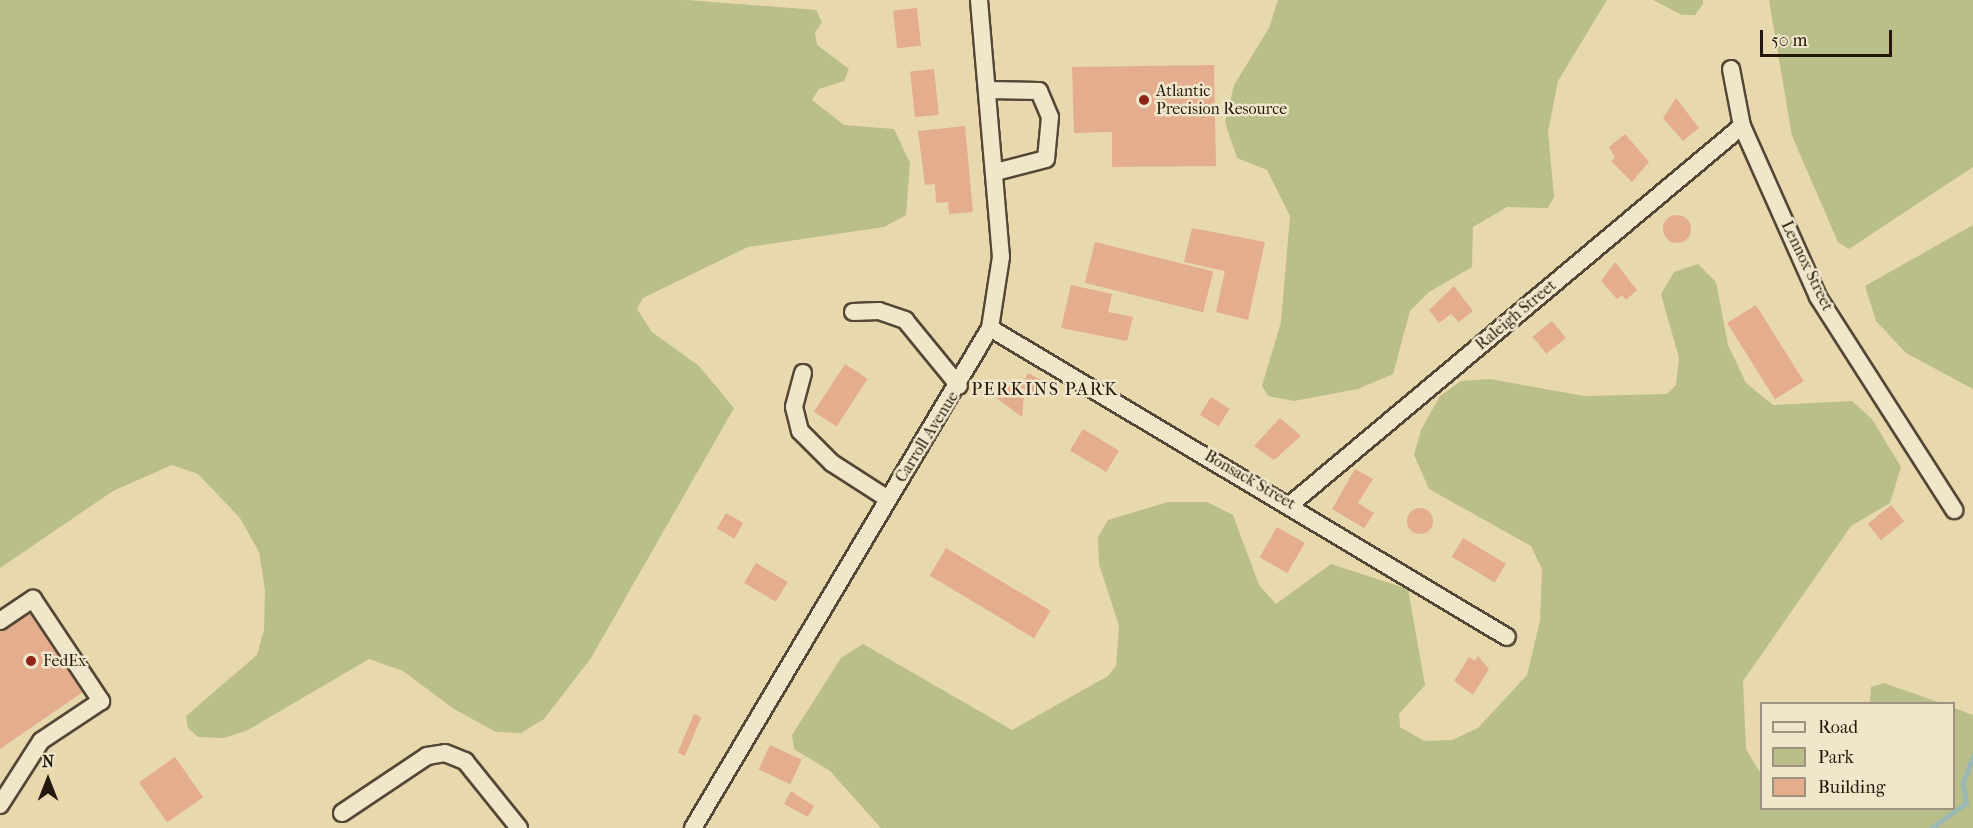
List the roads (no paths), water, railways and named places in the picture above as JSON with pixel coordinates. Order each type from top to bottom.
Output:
[{"type":"street","name":"Carroll Avenue","points":[[693,828],[888,499],[959,386],[990,328],[1001,257],[989,90],[979,0]]},
{"type":"street","name":"Lennox Street","points":[[1731,69],[1742,126],[1818,297],[1954,510]]},
{"type":"street","points":[[989,90],[1039,91],[1050,117],[1046,159],[996,172]]},
{"type":"street","name":"Raleigh Street","points":[[1291,504],[1742,126]]},
{"type":"street","points":[[854,312],[879,311],[905,320],[959,386]]},
{"type":"street","name":"Bonsack Street","points":[[990,328],[1291,504],[1508,637]]},
{"type":"street","points":[[803,373],[794,407],[800,431],[832,463],[888,499]]},
{"type":"street","points":[[0,621],[33,599],[101,701],[41,741],[0,805]]},
{"type":"street","points":[[342,813],[427,756],[445,753],[465,761],[519,828]]},
{"type":"waterway","points":[[1931,828],[1966,803],[1963,783],[1973,756]]},
{"type":"place","name":"Atlantic Precision Resource","points":[[1144,100]]},
{"type":"place","name":"FedEx","points":[[31,661]]},
{"type":"district","name":"PERKINS PARK","points":[[1045,390]]}]
